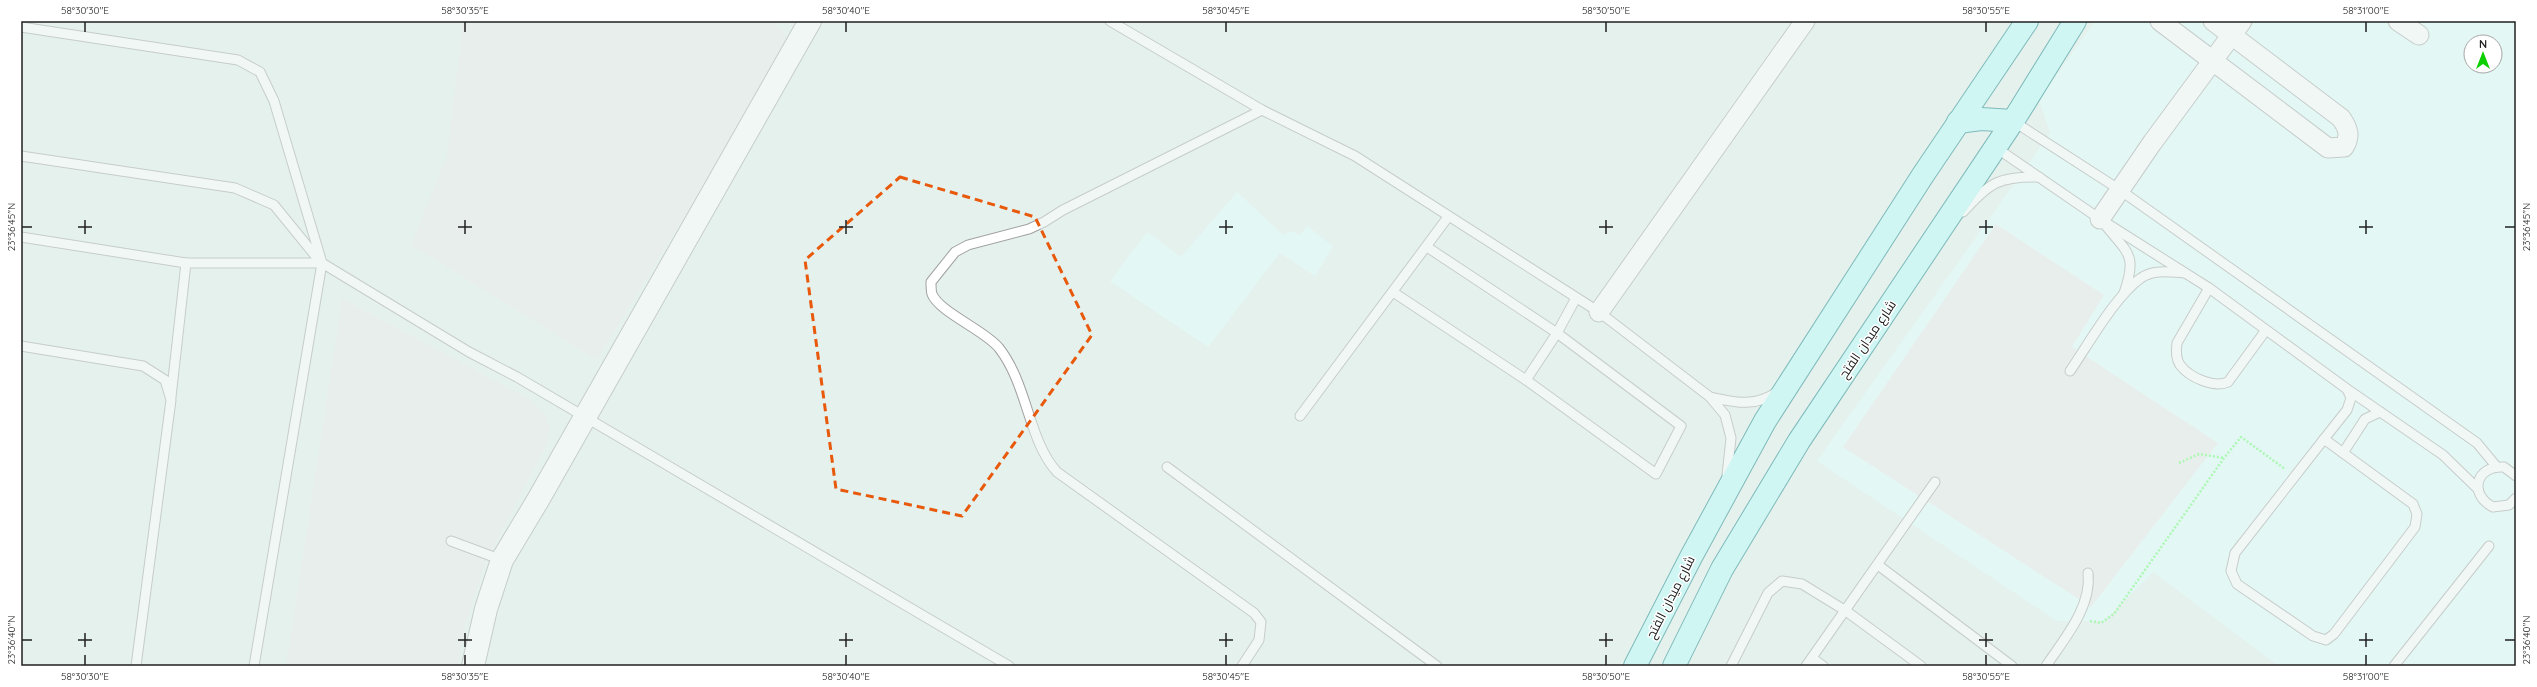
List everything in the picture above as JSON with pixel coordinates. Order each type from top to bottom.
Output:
[{"type":"main road","name":"شارع ميدان الفتح","points":[[1634,666],[1723,497],[1765,421],[1958,122],[1978,95],[2027,21]]},
{"type":"main road","name":"شارع ميدان الفتح","points":[[1674,666],[1722,569],[1795,448],[1994,146],[2013,121],[2075,21]]},
{"type":"main road","points":[[1978,95],[1981,119],[1994,146]]},
{"type":"main road","points":[[1978,95],[2013,121]]},
{"type":"main road","points":[[1958,122],[1981,119],[2013,121]]},
{"type":"main road","points":[[1958,122],[1994,146]]},
{"type":"street","points":[[473,666],[486,609],[502,560],[585,418],[810,21]]},
{"type":"street","points":[[1598,312],[1805,21]]},
{"type":"street","points":[[2160,21],[2328,148],[2344,147],[2348,139],[2348,127],[2341,118],[2237,28],[2213,21]]},
{"type":"street","points":[[2398,21],[2419,35]]},
{"type":"street","points":[[2100,219],[2237,28]]},
{"type":"lane","points":[[1110,21],[1262,110],[1356,156],[1448,217],[1598,312],[1710,397],[1725,415],[1731,438],[1723,497]]},
{"type":"lane","points":[[21,27],[238,60],[260,72],[274,101],[322,263],[254,666]]},
{"type":"lane","points":[[1242,666],[1259,640],[1261,622],[1254,613],[1057,472],[1047,461],[1018,381],[1008,360],[997,346],[942,305],[932,295],[931,282],[955,252],[968,245],[1029,229],[1044,222],[1063,210],[1262,110]]},
{"type":"lane","points":[[2013,121],[2120,190],[2477,443],[2496,466]]},
{"type":"lane","points":[[1994,146],[2100,219],[2209,288],[2347,389],[2443,455],[2478,489],[2483,500],[2493,507],[2509,505],[2516,498]]},
{"type":"lane","points":[[21,156],[235,188],[274,205],[322,263],[1009,666]]},
{"type":"lane","points":[[1929,245],[1981,193],[1996,182],[2014,176],[2039,177]]},
{"type":"lane","points":[[1300,416],[1448,217]]},
{"type":"lane","points":[[2100,219],[2130,254],[2131,273],[2124,294]]},
{"type":"lane","points":[[21,237],[186,263],[322,263]]},
{"type":"lane","points":[[1393,292],[1526,380],[1656,474],[1681,426],[1557,333],[1427,247]]},
{"type":"lane","points":[[136,666],[171,400],[186,263]]},
{"type":"lane","points":[[2070,371],[2124,294],[2141,277],[2162,271],[2187,273]]},
{"type":"lane","points":[[2209,288],[2177,343],[2176,350],[2180,365],[2193,375],[2210,384],[2220,386],[2228,382],[2266,330]]},
{"type":"lane","points":[[1526,380],[1557,333],[1576,298]]},
{"type":"lane","points":[[21,346],[143,366],[164,380],[171,400]]},
{"type":"lane","points":[[1710,397],[1736,403],[1755,404],[1771,396],[1791,381]]},
{"type":"lane","points":[[2324,439],[2412,504],[2417,514],[2415,527],[2334,634],[2326,640],[2313,636],[2237,584],[2230,570],[2235,553],[2295,476],[2324,439],[2347,410],[2351,398],[2347,389]]},
{"type":"lane","points":[[2343,453],[2365,419],[2380,412]]},
{"type":"lane","points":[[2478,489],[2482,474],[2496,466],[2504,467],[2516,476]]},
{"type":"lane","points":[[1167,467],[1437,666]]},
{"type":"lane","points":[[1806,666],[1846,612],[1935,482]]},
{"type":"lane","points":[[451,541],[502,560]]},
{"type":"lane","points":[[2394,666],[2489,546]]},
{"type":"lane","points":[[1878,565],[2012,666]]},
{"type":"lane","points":[[2046,666],[2077,619],[2090,587],[2088,573]]},
{"type":"lane","points":[[1731,666],[1768,593],[1782,581],[1802,584],[1846,612],[1921,666]]},
{"type":"lane","points":[[1812,658],[1823,666]]},
{"type":"path","points":[[2077,619],[2101,623],[2114,614],[2224,458],[2241,437],[2295,476]]},
{"type":"path","points":[[2179,463],[2199,454],[2224,458]]},
{"type":"highlighted area","points":[[900,177],[1035,217],[1092,335],[962,516],[836,489],[805,260]]},
{"type":"shaded area","points":[[463,21],[772,21],[784,31],[787,47],[597,360],[411,245],[447,155]]},
{"type":"shaded area","points":[[2095,21],[2516,21],[2516,666],[2279,666],[2153,572],[2104,621],[2057,621],[1817,461],[2050,133],[2039,100]]},
{"type":"shaded area","points":[[1237,192],[1283,235],[1291,231],[1300,235],[1307,226],[1333,246],[1315,276],[1280,253],[1208,347],[1110,281],[1147,232],[1181,257]]},
{"type":"shaded area","points":[[1996,224],[2104,295],[2072,347],[2218,443],[2091,607],[1843,447]]},
{"type":"shaded area","points":[[342,298],[531,400],[544,413],[550,430],[547,444],[484,566],[465,625],[458,666],[286,666]]}]
